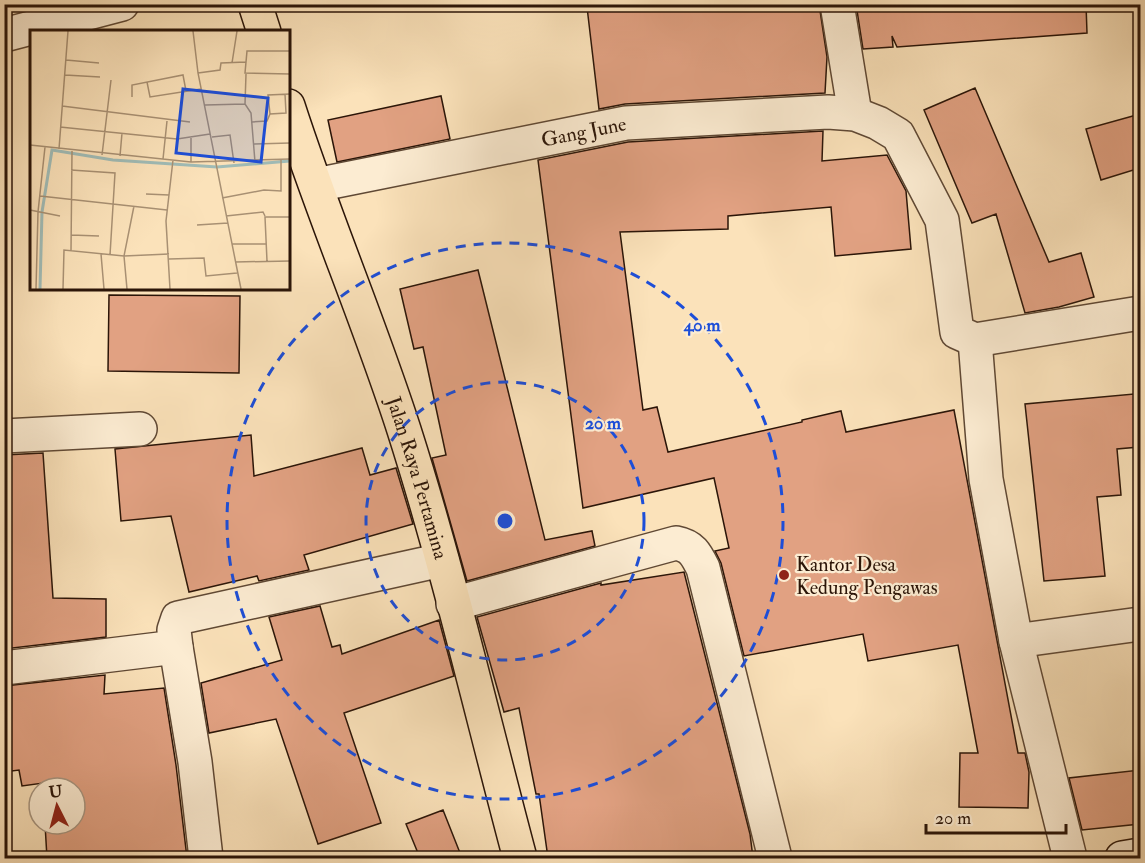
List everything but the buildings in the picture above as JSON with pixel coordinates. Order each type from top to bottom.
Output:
[{"type":"main road","points":[[255,4],[263,30]]},
{"type":"main road","name":"Jalan Raya Pertamina","points":[[290,112],[303,154],[404,429],[442,560],[520,858]]},
{"type":"street","points":[[4,35],[49,13],[122,4]]},
{"type":"street","points":[[837,4],[855,114]]},
{"type":"street","name":"Gang June","points":[[316,185],[626,123],[828,112],[855,114],[878,123],[898,135],[942,220],[957,332],[975,340]]},
{"type":"street","points":[[1070,858],[1016,641],[986,479],[975,340],[1140,313]]},
{"type":"street","points":[[4,436],[140,429]]},
{"type":"street","points":[[453,604],[676,543],[687,545],[695,552],[703,568],[775,858]]},
{"type":"street","points":[[206,858],[195,762],[176,647],[175,622],[182,616],[442,560]]},
{"type":"street","points":[[1016,641],[1140,624]]},
{"type":"street","points":[[4,668],[176,647]]},
{"type":"street","points":[[1122,858],[1140,855]]},
{"type":"place","name":"Kantor Desa Kedung Pengawas","points":[[784,575]]}]
